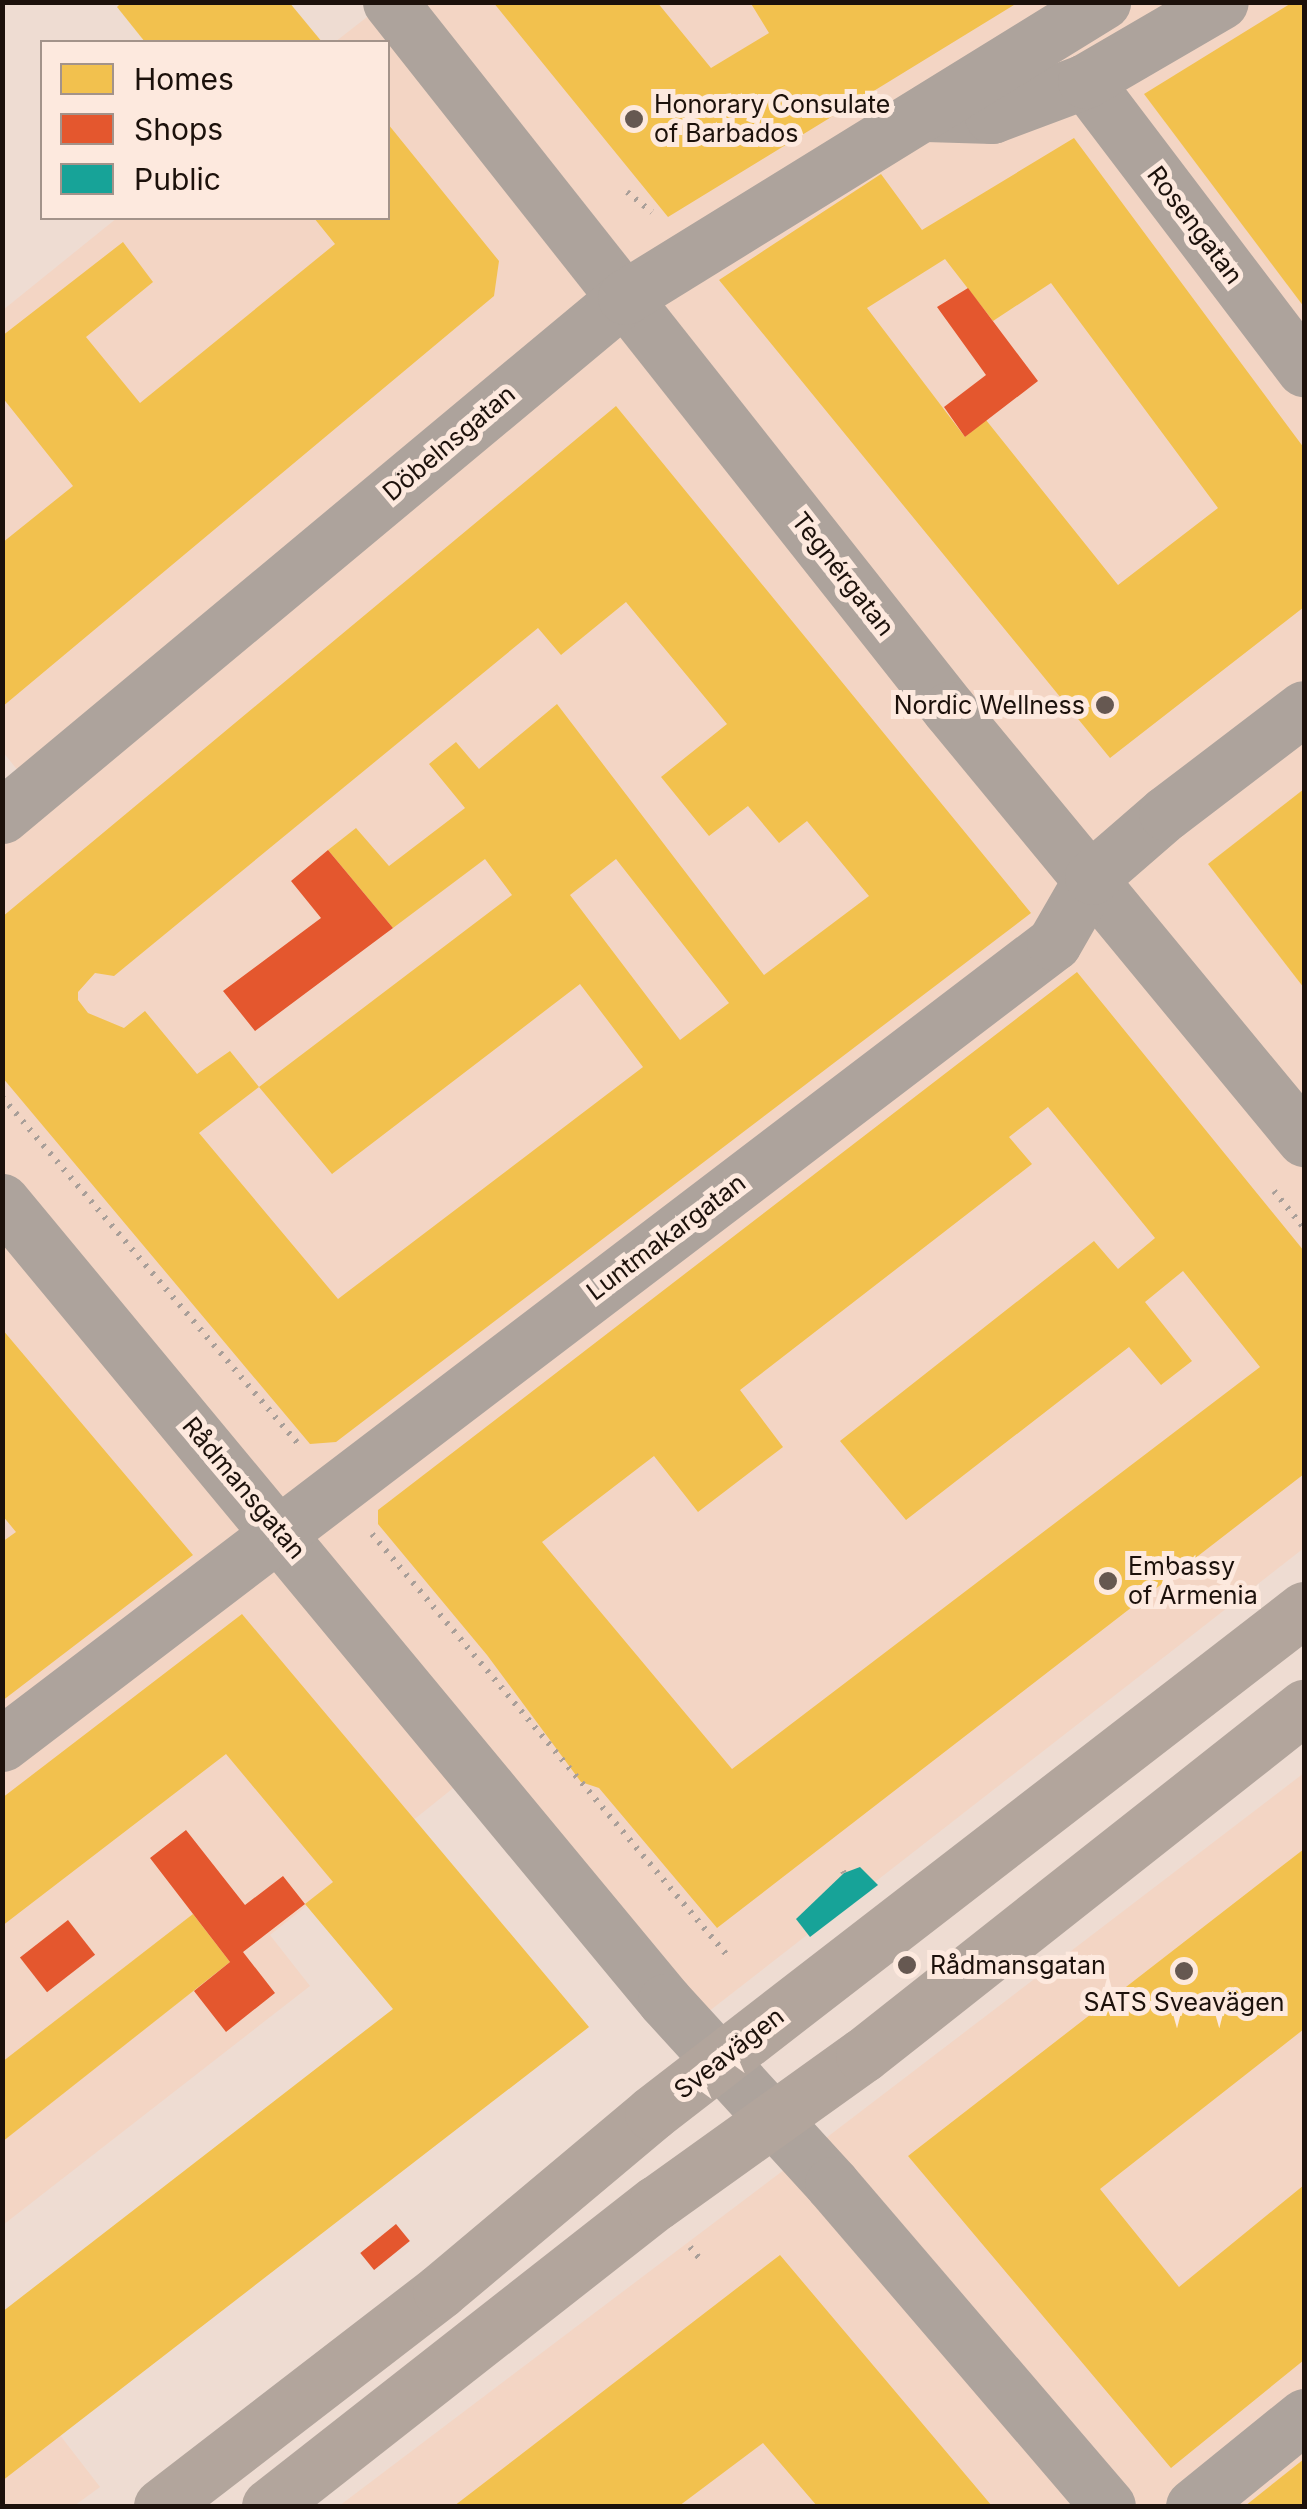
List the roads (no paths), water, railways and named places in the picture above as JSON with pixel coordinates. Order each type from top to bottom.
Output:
[{"type":"main road","name":"Sveavägen","points":[[161,2506],[440,2291],[718,2061],[1304,1608]]},
{"type":"main road","points":[[269,2506],[656,2203],[862,2055],[1304,1707]]},
{"type":"street","name":"Tegnérgatan","points":[[390,2],[948,709],[1092,878],[1304,1139]]},
{"type":"street","name":"Döbelnsgatan","points":[[2,816],[625,297],[1104,2]]},
{"type":"street","points":[[926,114],[992,116],[1085,81],[1222,2]]},
{"type":"street","name":"Rosengatan","points":[[1085,81],[1304,369]]},
{"type":"street","name":"Luntmakargatan","points":[[2,1744],[1054,943],[1092,878],[1166,813],[1304,708]]},
{"type":"street","name":"Rådmansgatan","points":[[2,1201],[718,2061],[774,2118],[1108,2506]]},
{"type":"street","points":[[1193,2506],[1304,2416]]},
{"type":"place","name":"Honorary Consulate of Barbados","points":[[634,119]]},
{"type":"place","name":"Nordic Wellness","points":[[1105,705]]},
{"type":"place","name":"Embassy of Armenia","points":[[1108,1581]]},
{"type":"place","name":"Rådmansgatan","points":[[907,1965]]},
{"type":"place","name":"SATS Sveavägen","points":[[1184,1971]]}]
